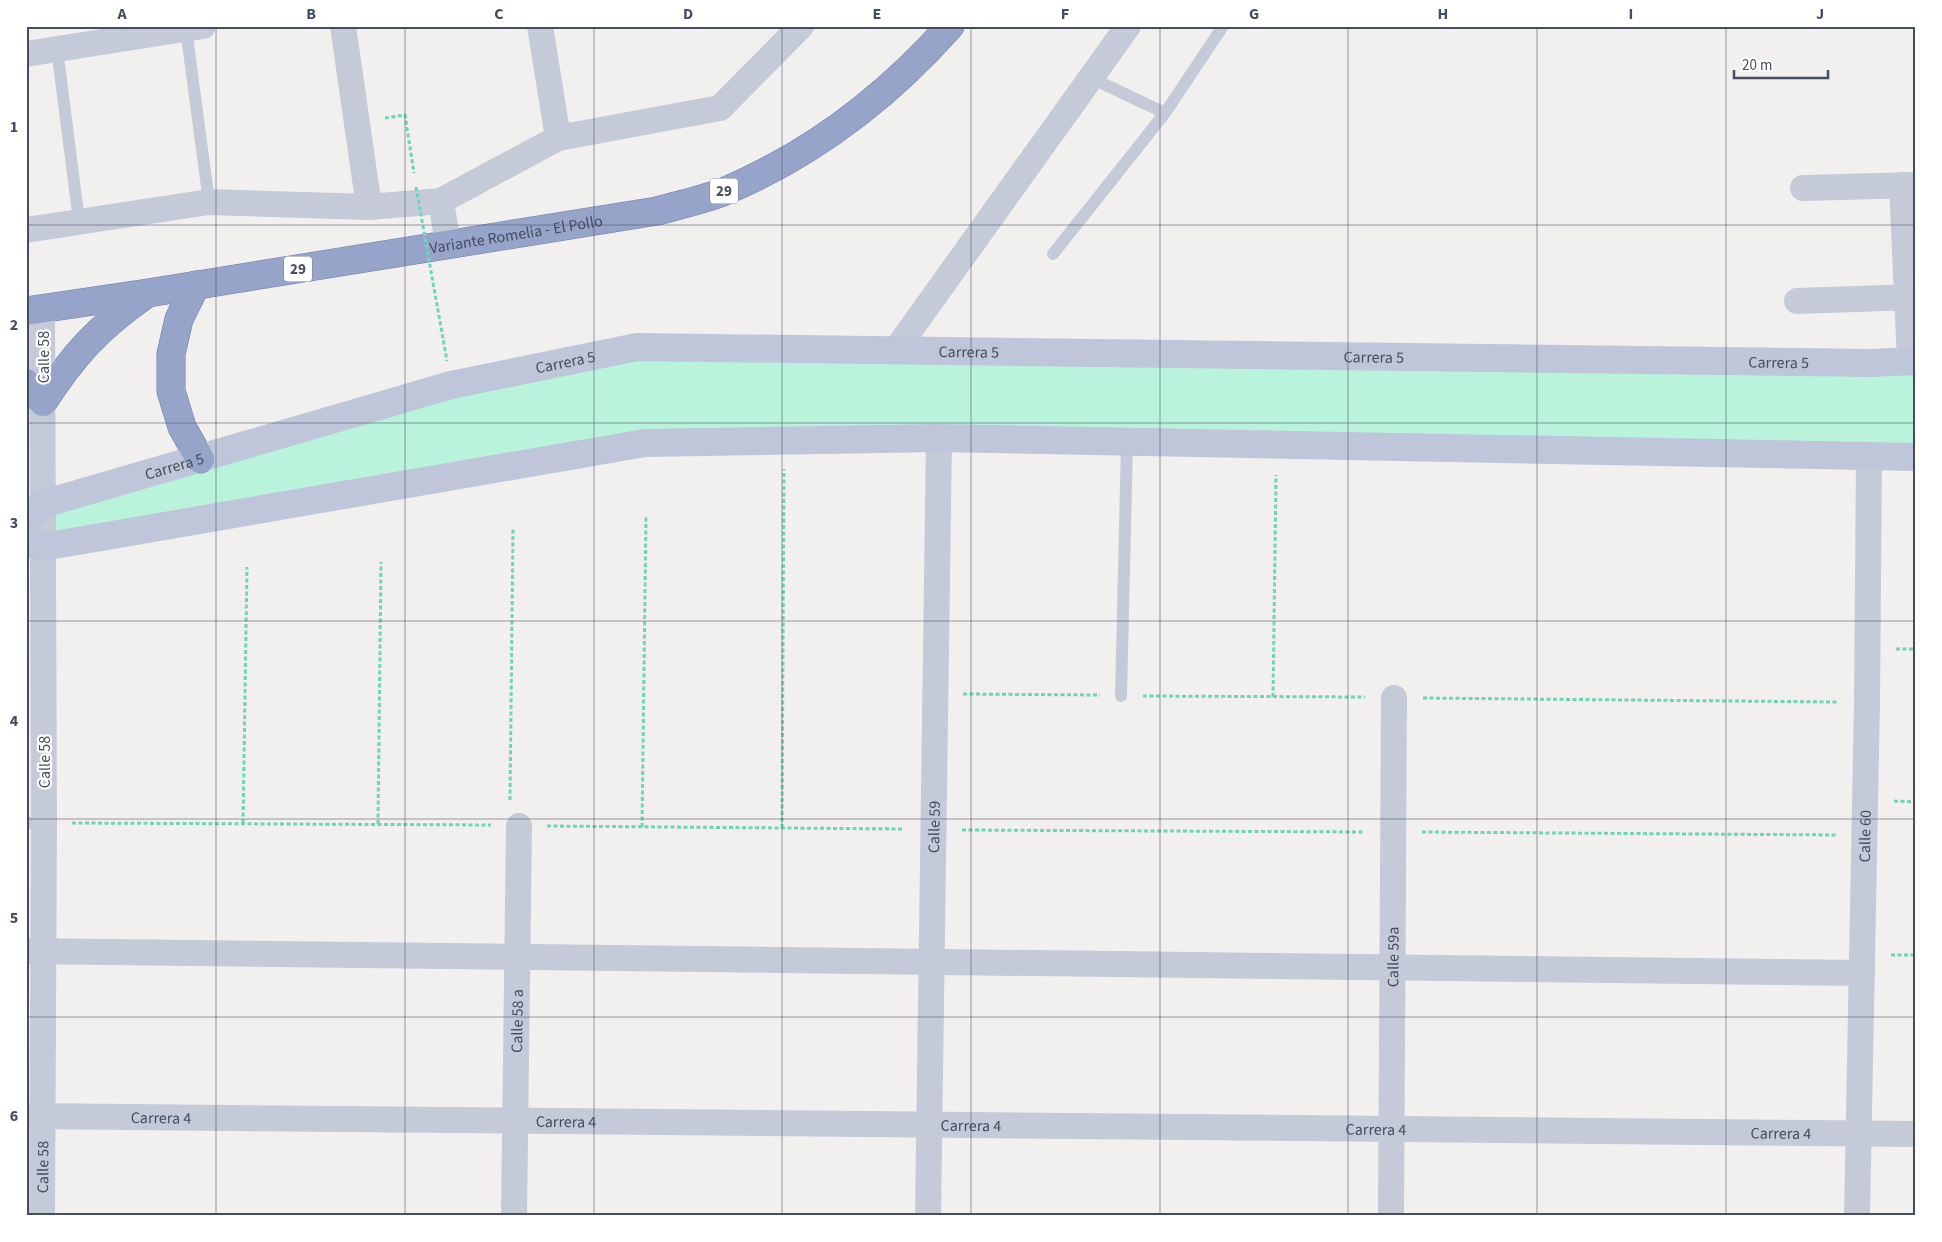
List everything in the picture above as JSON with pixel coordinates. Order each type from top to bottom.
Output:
[{"type":"highway","name":"Variante Romelia - El Pollo","points":[[34,309],[148,293],[657,211],[722,192],[780,164],[829,135],[874,100],[927,52],[950,26]]},
{"type":"highway","points":[[196,285],[179,318],[171,354],[171,392],[182,427],[200,459]]},
{"type":"highway","points":[[35,393],[64,370],[88,341],[116,315],[148,293]]},
{"type":"main road","name":"Carrera 5","points":[[35,512],[200,459],[451,385],[637,347],[1870,363],[1913,361]]},
{"type":"main road","points":[[35,544],[644,443],[938,438],[1916,457]]},
{"type":"street","points":[[343,26],[369,207]]},
{"type":"street","points":[[540,26],[558,138]]},
{"type":"street","points":[[26,230],[209,202],[369,207],[441,201],[558,138],[720,108],[802,26]]},
{"type":"street","points":[[895,351],[1128,26]]},
{"type":"street","points":[[26,54],[194,28]]},
{"type":"street","points":[[1803,188],[1909,185],[1913,361]]},
{"type":"street","points":[[441,201],[448,244]]},
{"type":"street","points":[[1797,302],[1911,297]]},
{"type":"street","name":"Calle 58","points":[[34,309],[34,1116],[42,1216]]},
{"type":"street","name":"Calle 59","points":[[928,1216],[938,438]]},
{"type":"street","name":"Calle 60","points":[[1858,1216],[1869,457]]},
{"type":"street","name":"Calle 59a","points":[[1390,1216],[1394,698]]},
{"type":"street","name":"Calle 58 a","points":[[514,816],[518,957],[514,1216]]},
{"type":"street","points":[[35,951],[1862,973]]},
{"type":"street","name":"Carrera 4","points":[[34,1116],[1916,1134]]},
{"type":"lane","points":[[1053,254],[1165,113],[1223,26]]},
{"type":"lane","points":[[194,28],[209,202]]},
{"type":"lane","points":[[57,49],[79,221]]},
{"type":"lane","points":[[1091,78],[1165,113]]},
{"type":"lane","points":[[1122,696],[1127,442]]},
{"type":"path","points":[[357,121],[405,115],[447,361]]},
{"type":"path","points":[[782,828],[784,440]]},
{"type":"path","points":[[1273,697],[1276,444]]},
{"type":"path","points":[[642,827],[646,516]]},
{"type":"path","points":[[513,528],[514,816]]},
{"type":"path","points":[[378,824],[381,562]]},
{"type":"path","points":[[244,823],[247,567]]},
{"type":"green space","points":[[637,347],[1916,361],[1916,457],[645,443],[43,547],[43,504]]},
{"type":"green space","points":[[26,1116],[42,1117],[42,1216],[26,1216]]}]
